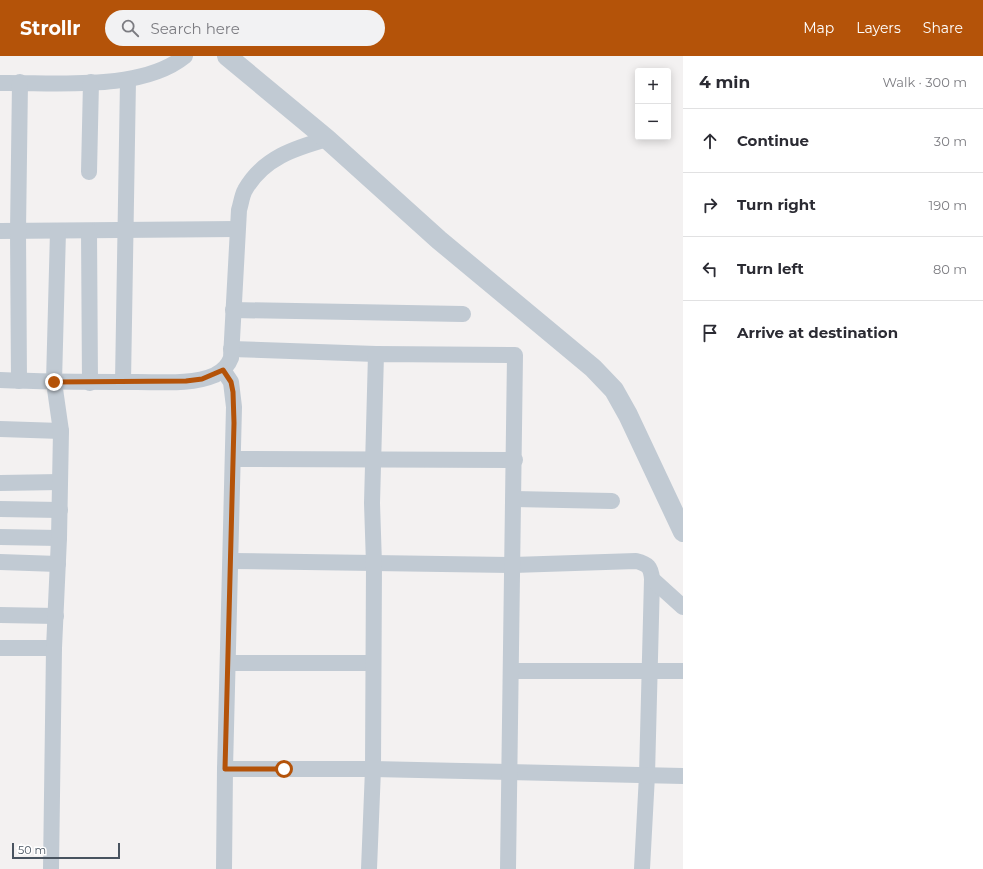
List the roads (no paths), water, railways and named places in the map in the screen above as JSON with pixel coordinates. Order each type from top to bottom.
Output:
[{"type":"street","points":[[0,83],[128,80],[154,74],[174,65],[186,56]]},
{"type":"street","points":[[227,56],[327,139],[439,240],[594,368],[614,390],[628,415],[683,532]]},
{"type":"street","points":[[123,382],[128,80]]},
{"type":"street","points":[[19,381],[18,231],[20,82]]},
{"type":"street","points":[[89,172],[91,82]]},
{"type":"street","points":[[0,380],[90,383],[197,380],[215,375],[223,370],[228,365],[231,349],[237,229],[239,210],[244,190],[266,165],[292,150],[327,139]]},
{"type":"street","points":[[0,231],[237,229]]},
{"type":"street","points":[[51,869],[54,648],[60,538],[61,431],[54,382],[58,231]]},
{"type":"street","points":[[89,231],[90,383]]},
{"type":"street","points":[[233,310],[463,314]]},
{"type":"street","points":[[231,349],[376,354],[515,355],[515,460],[508,869]]},
{"type":"street","points":[[369,869],[373,769],[374,564],[372,459],[376,354]]},
{"type":"street","points":[[223,370],[231,382],[233,392],[233,459],[224,869]]},
{"type":"street","points":[[0,429],[61,431]]},
{"type":"street","points":[[233,459],[515,460]]},
{"type":"street","points":[[0,482],[60,482]]},
{"type":"street","points":[[514,499],[612,501]]},
{"type":"street","points":[[0,509],[60,510]]},
{"type":"street","points":[[0,537],[60,538]]},
{"type":"street","points":[[231,561],[513,565],[636,561],[647,564],[651,569],[652,579],[647,775],[642,869]]},
{"type":"street","points":[[0,562],[58,564]]},
{"type":"street","points":[[652,579],[683,607]]},
{"type":"street","points":[[0,615],[56,616]]},
{"type":"street","points":[[0,648],[54,648]]},
{"type":"street","points":[[228,662],[374,663]]},
{"type":"street","points":[[512,671],[683,671]]},
{"type":"street","points":[[225,769],[373,769],[683,776]]}]
